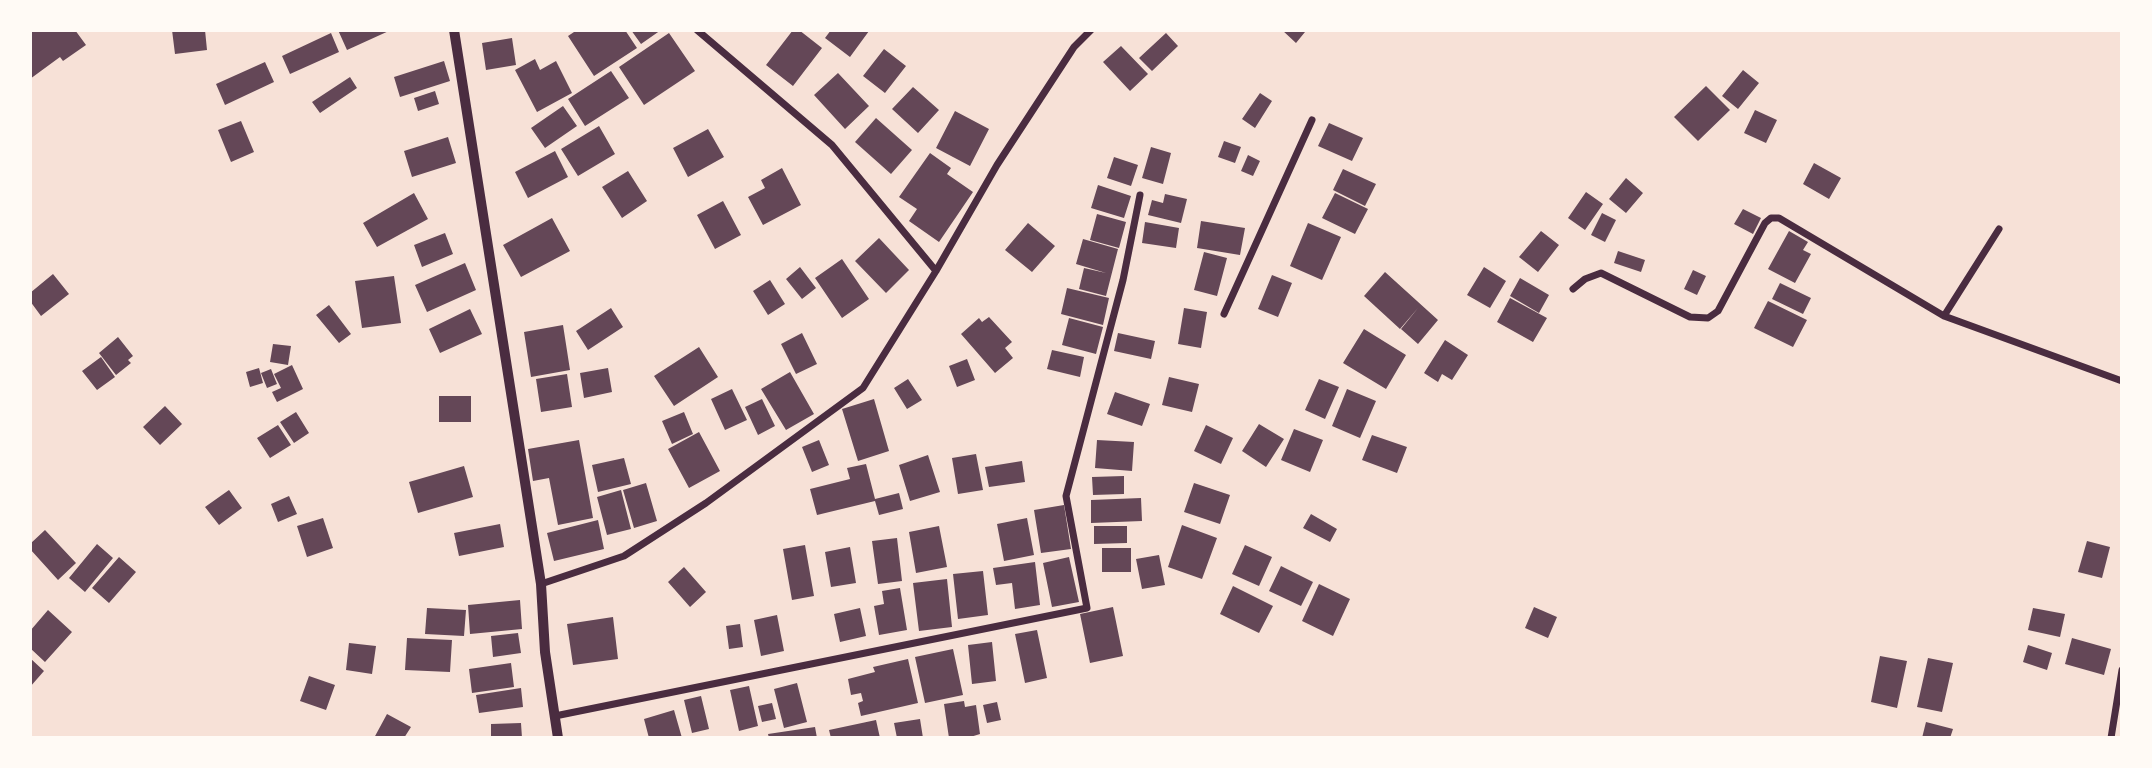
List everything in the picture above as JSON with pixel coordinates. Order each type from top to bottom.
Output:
[{"type":"street","points":[[454,30],[541,584],[545,652],[558,738]]},
{"type":"street","points":[[697,30],[832,145],[936,271]]},
{"type":"street","points":[[541,584],[624,556],[706,503],[863,388],[936,271],[997,165],[1074,47],[1091,30]]},
{"type":"street","points":[[1224,314],[1312,120]]},
{"type":"street","points":[[555,716],[1087,608],[1066,496],[1123,280],[1140,195]]},
{"type":"street","points":[[1573,289],[1585,279],[1601,273],[1690,317],[1708,318],[1718,312],[1765,223],[1771,218],[1779,218],[1944,316],[2122,380]]},
{"type":"street","points":[[1944,316],[1999,229]]},
{"type":"street","points":[[2111,738],[2122,670]]},
{"type":"building","points":[[30,30],[75,30],[86,45],[63,61],[60,57],[30,79]]},
{"type":"building","points":[[172,30],[205,30],[207,50],[175,54]]},
{"type":"building","points":[[338,30],[391,30],[347,50]]},
{"type":"building","points":[[577,30],[625,30],[637,48],[594,76],[568,36]]},
{"type":"building","points":[[631,30],[661,30],[641,44]]},
{"type":"building","points":[[793,30],[799,30],[822,48],[793,86],[766,65]]},
{"type":"building","points":[[831,30],[869,31],[850,57],[825,38]]},
{"type":"building","points":[[1282,30],[1302,30],[1305,32],[1296,43]]},
{"type":"building","points":[[331,33],[339,52],[290,74],[282,56]]},
{"type":"building","points":[[669,33],[695,71],[644,105],[619,67]]},
{"type":"building","points":[[1166,33],[1178,46],[1152,71],[1139,58]]},
{"type":"building","points":[[512,38],[516,65],[486,70],[482,43]]},
{"type":"building","points":[[1121,46],[1148,74],[1130,91],[1103,62]]},
{"type":"building","points":[[884,49],[906,66],[885,93],[863,76]]},
{"type":"building","points":[[535,59],[540,70],[556,61],[572,93],[537,112],[515,70]]},
{"type":"building","points":[[444,61],[450,81],[400,97],[394,77]]},
{"type":"building","points":[[265,62],[274,82],[225,105],[216,84]]},
{"type":"building","points":[[1743,70],[1759,83],[1738,109],[1722,96]]},
{"type":"building","points":[[611,71],[629,98],[585,126],[568,99]]},
{"type":"building","points":[[838,73],[869,106],[845,129],[814,95]]},
{"type":"building","points":[[350,77],[357,88],[320,113],[312,102]]},
{"type":"building","points":[[1706,86],[1730,110],[1698,141],[1674,117]]},
{"type":"building","points":[[913,87],[939,110],[918,133],[892,109]]},
{"type":"building","points":[[435,91],[439,104],[418,111],[414,98]]},
{"type":"building","points":[[1260,93],[1272,101],[1255,128],[1242,119]]},
{"type":"building","points":[[563,106],[577,126],[545,148],[531,128]]},
{"type":"building","points":[[1755,110],[1777,120],[1766,143],[1744,133]]},
{"type":"building","points":[[955,111],[989,129],[970,166],[936,148]]},
{"type":"building","points":[[876,118],[912,150],[891,174],[855,142]]},
{"type":"building","points":[[241,121],[254,152],[231,162],[218,130]]},
{"type":"building","points":[[1329,123],[1363,138],[1352,161],[1318,146]]},
{"type":"building","points":[[599,126],[615,154],[578,176],[561,149]]},
{"type":"building","points":[[708,129],[724,157],[688,177],[673,148]]},
{"type":"building","points":[[448,137],[456,163],[412,177],[404,151]]},
{"type":"building","points":[[1224,141],[1241,147],[1235,163],[1218,157]]},
{"type":"building","points":[[1151,147],[1171,153],[1163,184],[1142,178]]},
{"type":"building","points":[[555,151],[568,177],[528,198],[515,172]]},
{"type":"building","points":[[930,153],[951,168],[947,174],[973,192],[939,242],[909,221],[917,209],[899,197]]},
{"type":"building","points":[[1248,155],[1260,161],[1253,176],[1241,171]]},
{"type":"building","points":[[1114,157],[1138,165],[1131,186],[1107,178]]},
{"type":"building","points":[[1814,163],[1841,178],[1829,199],[1803,184]]},
{"type":"building","points":[[782,168],[801,205],[763,225],[748,197],[765,188],[761,180]]},
{"type":"building","points":[[1343,169],[1376,184],[1365,206],[1333,190]]},
{"type":"building","points":[[628,171],[647,201],[622,218],[602,187]]},
{"type":"building","points":[[1626,178],[1643,193],[1626,213],[1609,199]]},
{"type":"building","points":[[1098,185],[1131,196],[1124,218],[1091,208]]},
{"type":"building","points":[[1586,192],[1603,204],[1585,230],[1568,218]]},
{"type":"building","points":[[414,193],[428,219],[377,247],[363,223]]},
{"type":"building","points":[[1335,193],[1368,209],[1355,234],[1322,218]]},
{"type":"building","points":[[1165,194],[1187,199],[1181,223],[1148,215],[1152,200],[1163,203]]},
{"type":"building","points":[[723,201],[741,235],[715,249],[697,215]]},
{"type":"building","points":[[1743,209],[1761,218],[1753,234],[1734,224]]},
{"type":"building","points":[[1602,213],[1616,220],[1605,242],[1591,235]]},
{"type":"building","points":[[1097,214],[1126,222],[1119,248],[1090,240]]},
{"type":"building","points":[[552,218],[570,251],[521,277],[503,245]]},
{"type":"building","points":[[1201,221],[1245,228],[1240,255],[1197,248]]},
{"type":"building","points":[[1145,222],[1179,228],[1176,248],[1142,243]]},
{"type":"building","points":[[1028,223],[1055,246],[1032,272],[1005,250]]},
{"type":"building","points":[[1308,223],[1341,237],[1322,280],[1290,266]]},
{"type":"building","points":[[1541,231],[1559,245],[1538,272],[1519,257]]},
{"type":"building","points":[[1789,231],[1808,242],[1803,250],[1811,254],[1795,283],[1768,269]]},
{"type":"building","points":[[445,233],[453,254],[422,267],[414,245]]},
{"type":"building","points":[[879,238],[909,270],[886,293],[855,261]]},
{"type":"building","points":[[1083,239],[1118,249],[1106,296],[1079,289],[1084,268],[1106,273],[1076,264]]},
{"type":"building","points":[[1618,251],[1645,260],[1641,272],[1614,263]]},
{"type":"building","points":[[1204,252],[1227,258],[1217,296],[1194,290]]},
{"type":"building","points":[[842,259],[869,299],[842,318],[815,278]]},
{"type":"building","points":[[465,263],[476,290],[427,312],[415,285]]},
{"type":"building","points":[[800,267],[816,288],[802,299],[786,279]]},
{"type":"building","points":[[1484,267],[1506,281],[1490,308],[1467,295]]},
{"type":"building","points":[[1693,270],[1706,276],[1697,295],[1684,289]]},
{"type":"building","points":[[1385,272],[1438,320],[1418,344],[1401,329],[1418,308],[1400,329],[1364,296]]},
{"type":"building","points":[[53,274],[69,294],[41,316],[30,301],[30,293]]},
{"type":"building","points":[[1272,275],[1292,283],[1278,317],[1258,309]]},
{"type":"building","points":[[394,276],[401,323],[362,328],[355,281]]},
{"type":"building","points":[[1520,278],[1549,295],[1539,313],[1510,296]]},
{"type":"building","points":[[770,280],[785,304],[768,315],[753,291]]},
{"type":"building","points":[[1780,283],[1811,298],[1803,314],[1772,299]]},
{"type":"building","points":[[1067,288],[1109,298],[1103,325],[1061,314]]},
{"type":"building","points":[[1510,298],[1547,318],[1533,342],[1497,322]]},
{"type":"building","points":[[1768,301],[1807,320],[1793,347],[1754,328]]},
{"type":"building","points":[[329,305],[351,334],[339,343],[316,315]]},
{"type":"building","points":[[611,308],[623,327],[588,350],[576,331]]},
{"type":"building","points":[[1184,308],[1207,312],[1201,348],[1178,344]]},
{"type":"building","points":[[470,309],[482,334],[440,353],[429,329]]},
{"type":"building","points":[[989,317],[1012,342],[1005,348],[1013,358],[995,373],[961,334],[979,318],[982,322]]},
{"type":"building","points":[[1069,318],[1103,327],[1096,354],[1062,345]]},
{"type":"building","points":[[563,325],[570,370],[531,377],[524,332]]},
{"type":"building","points":[[1364,329],[1406,355],[1386,389],[1343,363]]},
{"type":"building","points":[[802,333],[817,364],[796,374],[781,344]]},
{"type":"building","points":[[1118,333],[1155,341],[1151,359],[1114,351]]},
{"type":"building","points":[[118,337],[133,356],[128,360],[131,363],[116,375],[99,353]]},
{"type":"building","points":[[1445,340],[1468,355],[1452,380],[1442,374],[1438,382],[1424,373]]},
{"type":"building","points":[[273,344],[291,346],[288,365],[270,362]]},
{"type":"building","points":[[699,347],[718,377],[674,406],[654,376]]},
{"type":"building","points":[[1052,350],[1084,357],[1080,377],[1047,369]]},
{"type":"building","points":[[101,357],[115,377],[97,390],[82,371]]},
{"type":"building","points":[[967,359],[975,380],[957,387],[949,366]]},
{"type":"building","points":[[292,365],[303,389],[277,402],[272,392],[281,388],[274,374]]},
{"type":"building","points":[[259,368],[263,383],[250,387],[246,372]]},
{"type":"building","points":[[608,368],[612,392],[584,398],[580,373]]},
{"type":"building","points":[[271,369],[277,384],[267,388],[261,373]]},
{"type":"building","points":[[790,372],[814,414],[786,430],[761,389]]},
{"type":"building","points":[[567,374],[572,407],[541,412],[536,379]]},
{"type":"building","points":[[1169,377],[1199,384],[1192,412],[1162,405]]},
{"type":"building","points":[[908,379],[922,400],[907,409],[894,388]]},
{"type":"building","points":[[1319,379],[1339,387],[1325,419],[1305,410]]},
{"type":"building","points":[[732,389],[747,420],[725,430],[711,399]]},
{"type":"building","points":[[1347,389],[1376,401],[1360,438],[1332,426]]},
{"type":"building","points":[[1115,392],[1150,404],[1142,426],[1107,414]]},
{"type":"building","points":[[439,396],[471,396],[471,422],[439,422]]},
{"type":"building","points":[[762,399],[775,426],[758,435],[745,407]]},
{"type":"building","points":[[874,399],[889,451],[858,461],[842,409]]},
{"type":"building","points":[[165,406],[182,424],[160,445],[143,427]]},
{"type":"building","points":[[296,412],[309,433],[294,443],[280,422]]},
{"type":"building","points":[[684,412],[693,434],[672,444],[662,421]]},
{"type":"building","points":[[1259,424],[1284,439],[1266,467],[1242,451]]},
{"type":"building","points":[[278,425],[291,445],[270,458],[257,438]]},
{"type":"building","points":[[1206,425],[1233,438],[1221,464],[1194,451]]},
{"type":"building","points":[[1294,429],[1323,440],[1310,472],[1281,460]]},
{"type":"building","points":[[699,432],[720,471],[689,488],[668,449]]},
{"type":"building","points":[[1372,435],[1407,447],[1397,473],[1362,460]]},
{"type":"building","points":[[579,440],[593,518],[558,525],[549,478],[533,481],[528,449]]},
{"type":"building","points":[[819,440],[829,465],[812,472],[802,447]]},
{"type":"building","points":[[1097,440],[1134,442],[1132,471],[1095,468]]},
{"type":"building","points":[[976,454],[983,490],[958,494],[952,458]]},
{"type":"building","points":[[928,455],[940,492],[910,501],[899,465]]},
{"type":"building","points":[[624,458],[631,484],[598,492],[592,465]]},
{"type":"building","points":[[1022,461],[1025,482],[989,487],[985,467]]},
{"type":"building","points":[[866,464],[875,499],[899,493],[903,509],[879,515],[875,501],[817,515],[810,489],[850,479],[847,468]]},
{"type":"building","points":[[464,466],[473,497],[418,513],[409,482]]},
{"type":"building","points":[[1124,476],[1124,494],[1093,495],[1092,477]]},
{"type":"building","points":[[646,483],[657,521],[634,528],[623,490]]},
{"type":"building","points":[[1194,483],[1230,495],[1220,524],[1184,512]]},
{"type":"building","points":[[229,490],[242,508],[219,525],[205,507]]},
{"type":"building","points":[[621,490],[631,529],[607,535],[597,497]]},
{"type":"building","points":[[289,496],[297,514],[278,522],[271,504]]},
{"type":"building","points":[[1141,498],[1142,521],[1091,523],[1091,500]]},
{"type":"building","points":[[1064,505],[1071,549],[1041,553],[1034,510]]},
{"type":"building","points":[[1311,514],[1337,529],[1330,542],[1303,528]]},
{"type":"building","points":[[323,518],[333,548],[307,557],[297,526]]},
{"type":"building","points":[[1027,518],[1034,555],[1004,561],[997,524]]},
{"type":"building","points":[[598,520],[604,549],[554,561],[547,533]]},
{"type":"building","points":[[500,524],[504,547],[459,556],[454,533]]},
{"type":"building","points":[[1182,525],[1217,538],[1202,579],[1168,567]]},
{"type":"building","points":[[939,526],[947,567],[916,573],[909,532]]},
{"type":"building","points":[[1094,526],[1127,526],[1127,543],[1094,544]]},
{"type":"building","points":[[45,530],[76,563],[58,580],[30,549],[30,544]]},
{"type":"building","points":[[897,538],[902,581],[878,584],[872,541]]},
{"type":"building","points":[[2087,541],[2110,547],[2102,578],[2078,572]]},
{"type":"building","points":[[97,544],[113,558],[85,592],[69,578]]},
{"type":"building","points":[[805,545],[814,596],[792,600],[783,549]]},
{"type":"building","points":[[1245,545],[1272,557],[1259,586],[1232,574]]},
{"type":"building","points":[[850,547],[856,583],[831,587],[825,552]]},
{"type":"building","points":[[1102,548],[1131,548],[1131,572],[1102,572]]},
{"type":"building","points":[[1159,555],[1165,585],[1142,589],[1136,559]]},
{"type":"building","points":[[119,557],[136,572],[109,603],[92,588]]},
{"type":"building","points":[[1069,557],[1079,602],[1052,607],[1043,563]]},
{"type":"building","points":[[1035,562],[1040,605],[1015,609],[1012,583],[996,585],[993,568]]},
{"type":"building","points":[[1281,566],[1313,582],[1301,606],[1269,591]]},
{"type":"building","points":[[684,567],[706,592],[690,607],[668,582]]},
{"type":"building","points":[[983,571],[988,615],[958,619],[953,574]]},
{"type":"building","points":[[947,579],[952,627],[919,631],[913,583]]},
{"type":"building","points":[[1319,584],[1350,599],[1333,636],[1302,621]]},
{"type":"building","points":[[1233,586],[1273,606],[1259,633],[1220,614]]},
{"type":"building","points":[[900,588],[907,630],[879,635],[874,606],[884,604],[882,591]]},
{"type":"building","points":[[520,600],[522,629],[470,634],[468,605]]},
{"type":"building","points":[[1113,607],[1123,656],[1090,663],[1080,614]]},
{"type":"building","points":[[1534,607],[1557,617],[1548,638],[1525,628]]},
{"type":"building","points":[[427,608],[466,610],[464,636],[425,634]]},
{"type":"building","points":[[860,608],[866,636],[840,642],[834,614]]},
{"type":"building","points":[[2033,608],[2065,614],[2060,637],[2028,630]]},
{"type":"building","points":[[48,610],[72,632],[45,662],[30,648],[30,631]]},
{"type":"building","points":[[777,615],[784,651],[761,656],[754,620]]},
{"type":"building","points":[[613,617],[618,659],[573,665],[567,624]]},
{"type":"building","points":[[740,624],[743,647],[729,649],[726,626]]},
{"type":"building","points":[[1037,630],[1047,678],[1025,683],[1015,634]]},
{"type":"building","points":[[518,633],[521,653],[493,657],[491,636]]},
{"type":"building","points":[[407,638],[452,640],[450,672],[405,670]]},
{"type":"building","points":[[2072,638],[2111,649],[2104,675],[2065,664]]},
{"type":"building","points":[[992,642],[996,681],[972,684],[968,645]]},
{"type":"building","points":[[349,643],[376,646],[372,674],[346,670]]},
{"type":"building","points":[[2028,645],[2052,653],[2047,670],[2023,662]]},
{"type":"building","points":[[953,649],[963,695],[925,703],[915,657]]},
{"type":"building","points":[[1880,656],[1907,661],[1897,708],[1871,702]]},
{"type":"building","points":[[30,658],[44,671],[30,687]]},
{"type":"building","points":[[1928,658],[1953,663],[1942,712],[1917,707]]},
{"type":"building","points":[[908,659],[918,703],[861,716],[858,703],[863,701],[861,693],[851,695],[848,679],[875,672],[873,667]]},
{"type":"building","points":[[511,663],[514,687],[472,693],[469,669]]},
{"type":"building","points":[[309,676],[335,685],[326,710],[300,701]]},
{"type":"building","points":[[797,683],[807,722],[784,728],[774,689]]},
{"type":"building","points":[[749,686],[758,726],[739,731],[730,690]]},
{"type":"building","points":[[521,688],[523,707],[479,713],[476,695]]},
{"type":"building","points":[[701,696],[709,729],[692,733],[684,700]]},
{"type":"building","points":[[964,701],[965,707],[976,705],[980,734],[967,738],[949,738],[944,704]]},
{"type":"building","points":[[997,702],[1001,720],[987,723],[983,705]]},
{"type":"building","points":[[772,703],[776,719],[762,722],[758,706]]},
{"type":"building","points":[[674,710],[682,738],[649,738],[644,719]]},
{"type":"building","points":[[387,714],[411,727],[404,738],[374,738]]},
{"type":"building","points":[[920,719],[923,738],[897,738],[894,723]]},
{"type":"building","points":[[876,720],[880,738],[831,738],[829,730]]},
{"type":"building","points":[[1926,722],[1953,729],[1950,738],[1922,738]]},
{"type":"building","points":[[521,723],[522,738],[491,738],[491,724]]},
{"type":"building","points":[[815,727],[817,738],[769,738],[768,734]]}]
